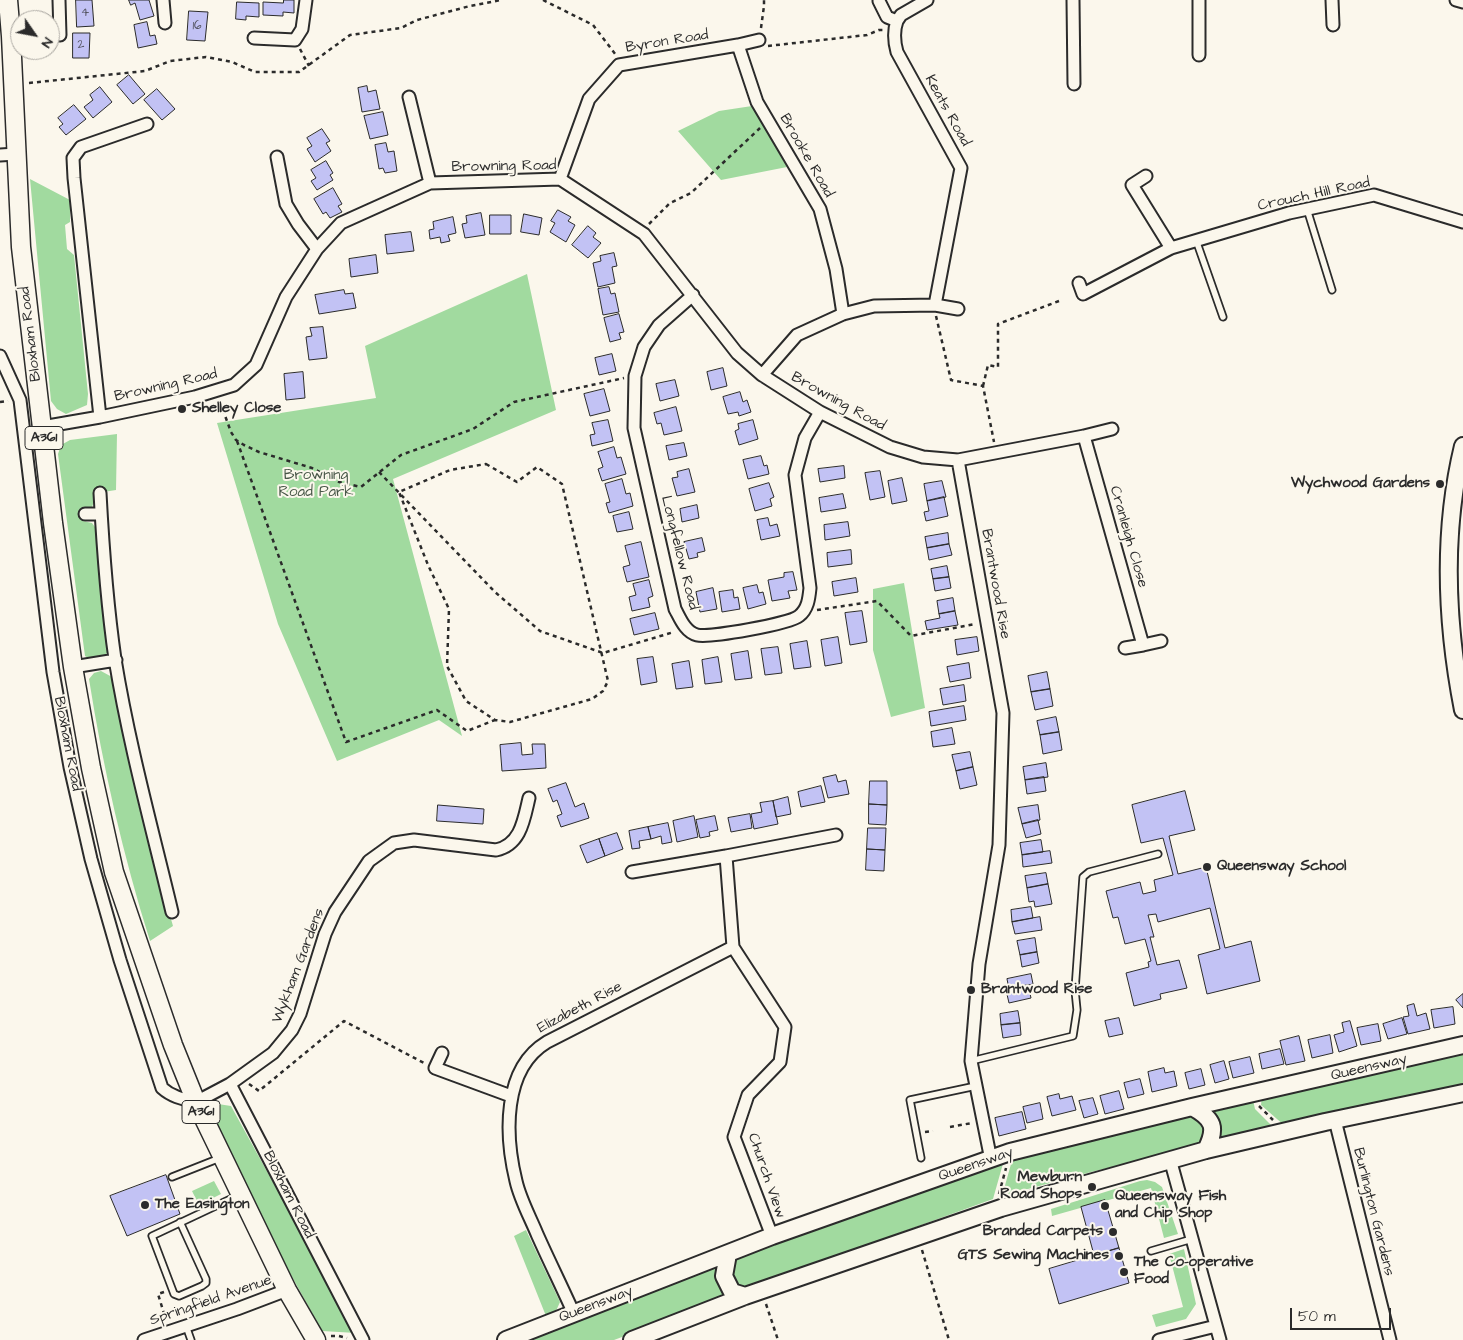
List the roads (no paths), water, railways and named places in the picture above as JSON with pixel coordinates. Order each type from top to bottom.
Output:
[{"type":"main road","name":"Bloxham Road","points":[[8,0],[12,84],[8,155],[53,523],[73,667],[91,768],[114,872],[174,1045],[196,1102],[287,1290],[323,1338]]},
{"type":"street","points":[[163,0],[165,23]]},
{"type":"street","points":[[254,38],[295,40],[302,28],[306,0]]},
{"type":"street","points":[[879,1],[887,17],[896,25],[901,15],[927,0]]},
{"type":"street","points":[[1073,0],[1074,84]]},
{"type":"street","points":[[1199,0],[1199,55]]},
{"type":"street","points":[[1332,0],[1333,25]]},
{"type":"street","points":[[1456,0],[1463,2]]},
{"type":"street","name":"Keats Road","points":[[896,25],[894,40],[897,52],[961,168],[934,305]]},
{"type":"street","name":"Byron Road","points":[[560,179],[589,99],[619,65],[759,40]]},
{"type":"street","name":"Brooke Road","points":[[738,45],[757,102],[820,209],[836,269],[843,314]]},
{"type":"street","points":[[408,97],[430,183]]},
{"type":"street","points":[[100,417],[74,178],[74,158],[81,147],[147,124]]},
{"type":"street","points":[[277,157],[286,204],[317,250]]},
{"type":"street","points":[[1146,176],[1132,185],[1171,248]]},
{"type":"street","name":"Browning Road","points":[[42,427],[195,397],[234,385],[256,365],[286,297],[317,250],[341,223],[430,183],[560,179],[642,232],[693,295],[737,354],[762,375],[820,412],[890,448],[923,457],[958,460],[1112,429]]},
{"type":"street","name":"Crouch Hill Road","points":[[1079,283],[1083,294],[1171,248],[1307,209],[1374,195],[1463,222]]},
{"type":"street","name":"Longfellow Road","points":[[693,295],[659,325],[644,347],[635,376],[634,428],[675,609],[683,625],[695,635],[710,635],[788,622],[800,615],[809,602],[810,588],[795,475],[805,438],[820,412]]},
{"type":"street","points":[[762,375],[797,335],[843,314],[874,306],[934,305],[958,309]]},
{"type":"street","name":"Bloxham Road","points":[[0,356],[20,400],[53,672],[70,767],[91,859],[120,960],[162,1088],[176,1097],[196,1102]]},
{"type":"street","name":"Cranleigh Close","points":[[1084,436],[1143,645]]},
{"type":"street","points":[[1463,446],[1451,513],[1448,552],[1452,646],[1463,710]]},
{"type":"street","name":"Brantwood Rise","points":[[958,460],[1002,713],[999,835],[979,964],[971,1061],[990,1160]]},
{"type":"street","points":[[100,493],[105,580],[116,660],[133,752],[172,912]]},
{"type":"street","points":[[85,514],[101,514]]},
{"type":"street","points":[[1125,648],[1161,641]]},
{"type":"street","points":[[73,667],[116,660]]},
{"type":"street","name":"Wykham Gardens","points":[[230,1084],[273,1053],[292,1030],[300,1014],[335,912],[369,861],[394,843],[414,840],[496,850],[502,848],[511,844],[517,837],[529,798]]},
{"type":"street","points":[[632,872],[836,835]]},
{"type":"street","name":"Church View","points":[[726,856],[733,947],[784,1027],[780,1062],[748,1096],[734,1137],[772,1236]]},
{"type":"street","name":"Elizabeth Rise","points":[[574,1314],[524,1204],[516,1181],[510,1127],[511,1096],[522,1067],[526,1059],[536,1048],[570,1028],[733,947]]},
{"type":"street","name":"Queensway","points":[[506,1340],[772,1236],[1010,1152],[1192,1107],[1463,1045]]},
{"type":"street","points":[[442,1053],[436,1068],[511,1096]]},
{"type":"street","points":[[196,1102],[230,1084]]},
{"type":"street","name":"Bloxham Road","points":[[230,1084],[363,1340]]},
{"type":"street","points":[[632,1340],[745,1296],[994,1210],[1206,1150],[1463,1092]]},
{"type":"street","points":[[1192,1107],[1203,1113],[1210,1120],[1213,1127],[1212,1138],[1206,1150]]},
{"type":"street","name":"Burlington Gardens","points":[[1335,1120],[1390,1340]]},
{"type":"street","points":[[1170,1160],[1220,1340]]},
{"type":"street","points":[[728,1254],[724,1276],[732,1292],[745,1296]]},
{"type":"street","name":"Springfield Avenue","points":[[144,1340],[237,1310],[287,1290]]},
{"type":"street","points":[[1159,1340],[1216,1326]]},
{"type":"lane","points":[[1307,209],[1332,290]]},
{"type":"lane","points":[[1196,240],[1224,317]]},
{"type":"lane","points":[[971,1061],[1073,1036],[1077,1010],[1075,990],[1083,877],[1090,872],[1158,854]]},
{"type":"lane","points":[[921,1158],[910,1100],[976,1086]]},
{"type":"lane","points":[[172,1177],[222,1157]]},
{"type":"lane","points":[[180,1222],[206,1280],[206,1284],[176,1296],[152,1236],[180,1222],[240,1194]]},
{"type":"lane","points":[[1151,1250],[1192,1239]]},
{"type":"lane","points":[[186,1325],[191,1340]]},
{"type":"place","name":"Shelley Close","points":[[182,409]]},
{"type":"place","name":"Wychwood Gardens","points":[[1440,484]]},
{"type":"place","name":"Queensway School","points":[[1207,867]]},
{"type":"place","name":"Brantwood Rise","points":[[971,990]]},
{"type":"place","name":"Mewburn Road Shops","points":[[1092,1187]]},
{"type":"place","name":"The Easington","points":[[145,1205]]},
{"type":"place","name":"Queensway Fish and Chip Shop","points":[[1105,1206]]},
{"type":"place","name":"Branded Carpets","points":[[1113,1232]]},
{"type":"place","name":"GTS Sewing Machines","points":[[1119,1256]]},
{"type":"place","name":"The Co-operative Food","points":[[1124,1272]]},
{"type":"park label","name":"Browning Road Park","points":[[316,484]]}]
